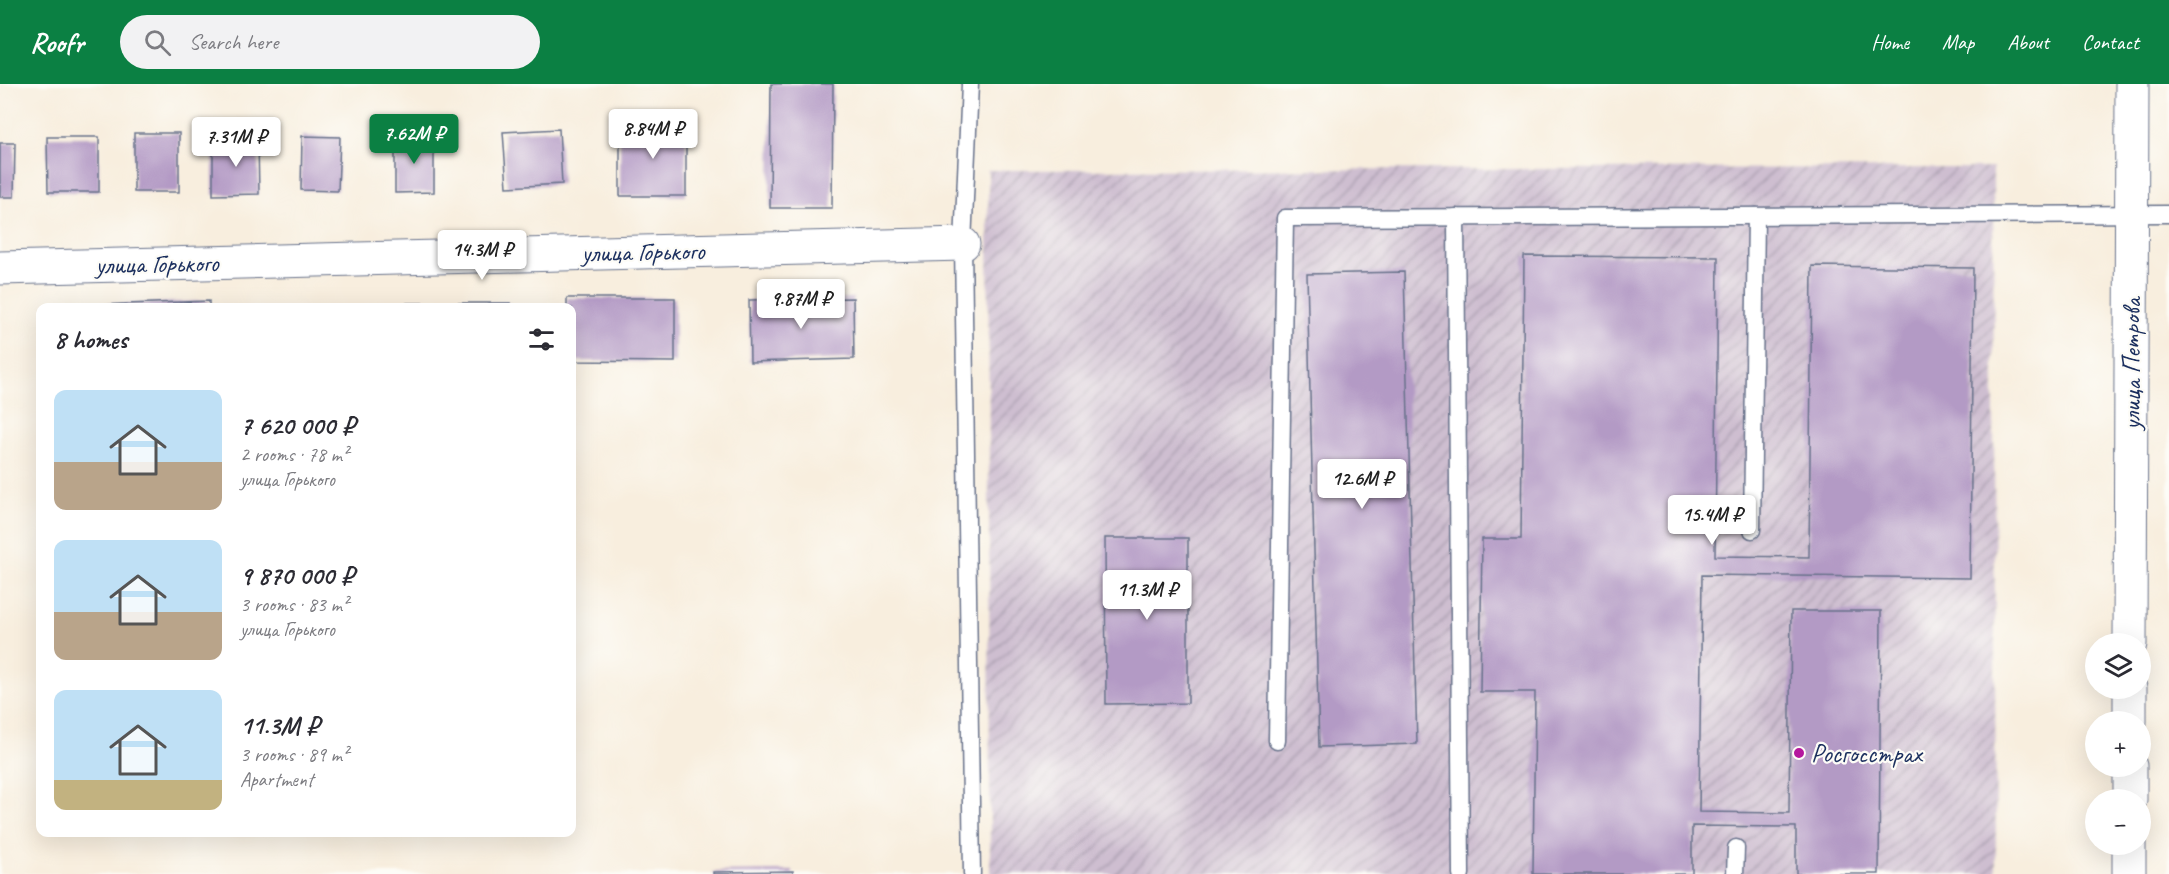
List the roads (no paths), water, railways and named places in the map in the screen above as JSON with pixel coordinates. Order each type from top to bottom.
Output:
[{"type":"street","name":"улица Петрова","points":[[2130,633],[2132,84]]},
{"type":"street","name":"улица Горького","points":[[0,268],[963,244]]},
{"type":"street","points":[[2129,855],[2129,874]]},
{"type":"lane","points":[[970,84],[963,244],[972,874]]},
{"type":"lane","points":[[1277,741],[1285,218],[2169,214]]},
{"type":"lane","points":[[1752,530],[1756,216]]},
{"type":"lane","points":[[1456,217],[1461,874]]},
{"type":"lane","points":[[1735,874],[1736,848]]},
{"type":"place","name":"Росгосстрах","points":[[1799,753]]}]
